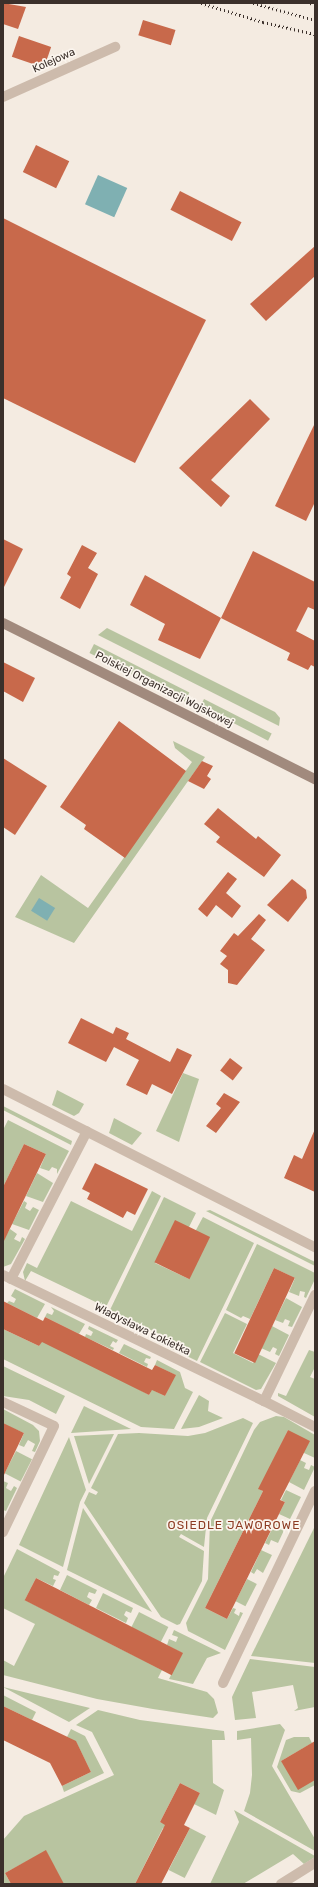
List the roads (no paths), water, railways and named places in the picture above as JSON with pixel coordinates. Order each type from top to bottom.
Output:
[{"type":"main road","name":"Polskiej Organizacji Wojskowej","points":[[3,623],[315,778]]},
{"type":"street","name":"Kolejowa","points":[[3,97],[114,47]]},
{"type":"street","points":[[3,1089],[315,1247]]},
{"type":"street","name":"Władysława Łokietka","points":[[86,1131],[7,1277],[315,1427]]},
{"type":"street","points":[[264,1401],[315,1295]]},
{"type":"street","points":[[3,1402],[54,1426],[3,1532]]},
{"type":"street","points":[[222,1683],[315,1491]]},
{"type":"street","points":[[281,1884],[315,1863]]},
{"type":"water","points":[[98,175],[127,188],[114,217],[85,204]]},
{"type":"water","points":[[39,898],[55,908],[47,921],[31,911]]},
{"type":"railway","points":[[201,3],[263,22],[315,34]]},
{"type":"railway","points":[[253,3],[315,20]]},
{"type":"railway","points":[[310,3],[315,4]]},
{"type":"district","name":"OSIEDLE JAWOROWE","points":[[234,1526]]}]
